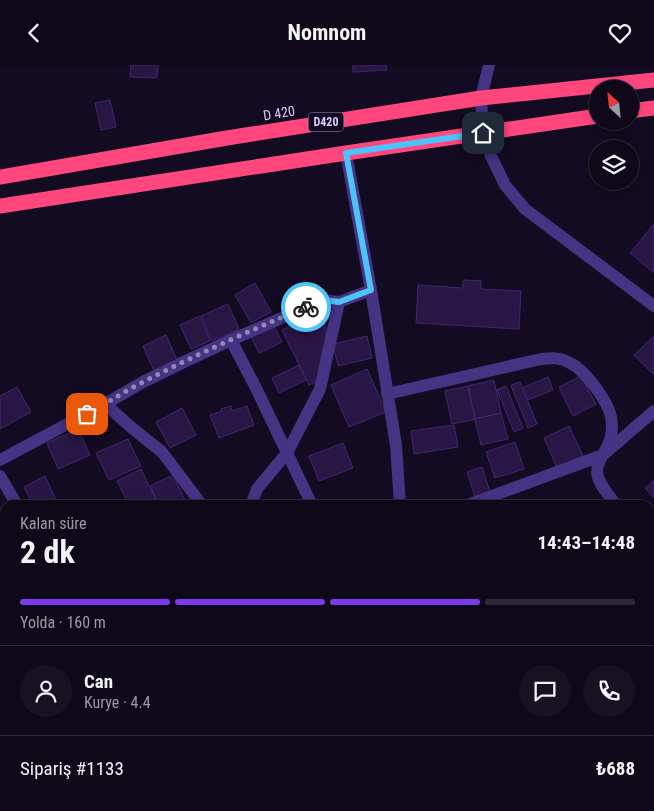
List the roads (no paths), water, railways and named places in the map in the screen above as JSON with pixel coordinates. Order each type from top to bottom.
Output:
[{"type":"highway","name":"D 420","points":[[0,177],[227,138],[481,98],[654,79]]},
{"type":"highway","points":[[639,110],[654,108]]},
{"type":"highway","points":[[0,206],[589,117]]},
{"type":"street","points":[[489,65],[481,98],[483,133],[491,156],[505,185],[526,209],[654,305]]},
{"type":"street","points":[[346,153],[371,290],[396,445],[400,500]]},
{"type":"street","points":[[0,460],[143,382],[231,339],[323,300],[339,302],[371,290]]},
{"type":"street","points":[[252,500],[257,489],[287,453],[320,389],[339,302]]},
{"type":"street","points":[[231,339],[310,500]]},
{"type":"street","points":[[387,394],[541,359],[557,358],[570,362],[582,370],[604,400],[611,417],[611,438],[598,464],[597,474],[612,500]]},
{"type":"street","points":[[105,404],[162,452],[198,500]]},
{"type":"street","points":[[482,500],[603,455],[654,411]]},
{"type":"street","points":[[0,476],[14,500]]}]
